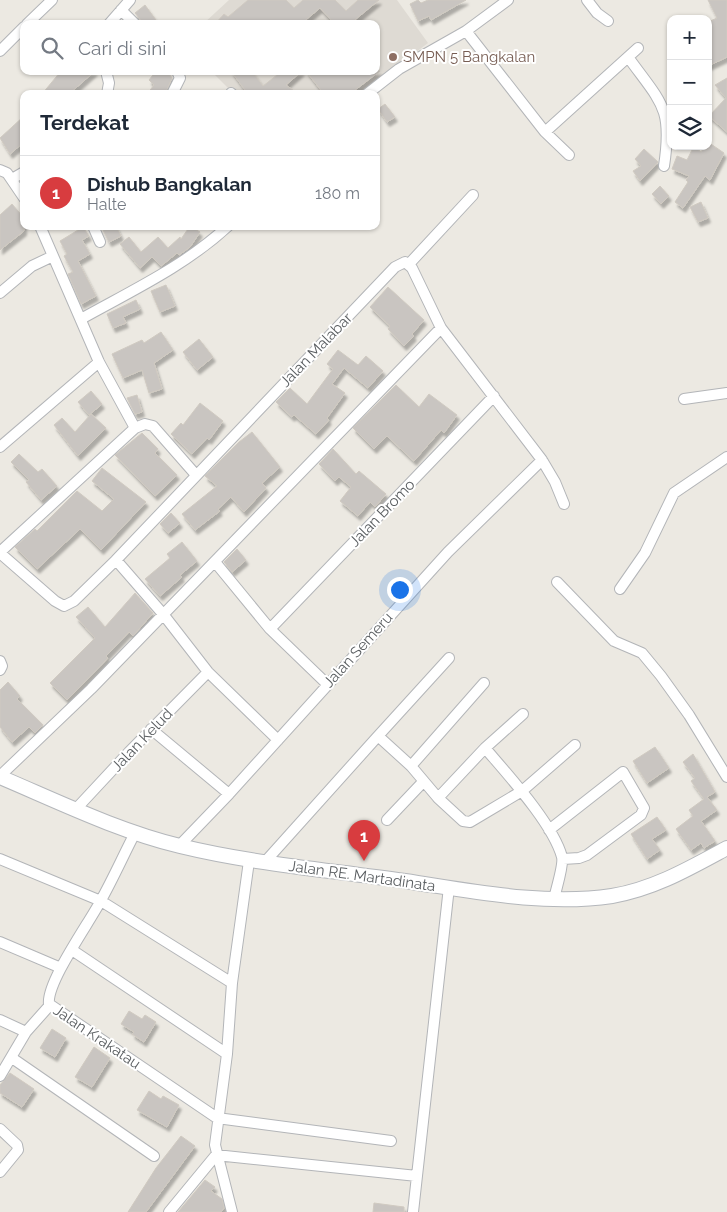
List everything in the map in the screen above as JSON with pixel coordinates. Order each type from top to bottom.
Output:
[{"type":"main road","name":"Jalan RE. Martadinata","points":[[0,776],[135,833],[179,846],[249,861],[512,896],[554,899],[611,896],[645,888],[674,877],[727,848]]},
{"type":"street","points":[[31,20],[52,0]]},
{"type":"street","points":[[112,20],[130,0]]},
{"type":"street","points":[[372,90],[399,69],[466,31],[508,0]]},
{"type":"street","points":[[587,0],[608,21]]},
{"type":"street","points":[[121,10],[131,20]]},
{"type":"street","points":[[0,51],[20,31]]},
{"type":"street","points":[[466,31],[545,132],[569,155]]},
{"type":"street","points":[[545,132],[638,48]]},
{"type":"street","points":[[628,57],[664,107],[668,124],[664,166]]},
{"type":"street","points":[[107,75],[109,83],[107,90]]},
{"type":"street","points":[[174,90],[180,78],[179,75]]},
{"type":"street","points":[[0,170],[7,173],[20,192]]},
{"type":"street","points":[[12,179],[20,174]]},
{"type":"street","points":[[473,195],[409,264],[441,328],[542,460],[564,504]]},
{"type":"street","points":[[42,230],[98,362],[135,428]]},
{"type":"street","points":[[95,230],[100,242]]},
{"type":"street","points":[[81,319],[180,264],[206,247],[224,230]]},
{"type":"street","points":[[0,293],[32,266],[53,256]]},
{"type":"street","name":"Jalan Malabar","points":[[0,552],[55,601],[64,606],[74,601],[116,560],[395,267],[405,262],[409,264]]},
{"type":"street","points":[[0,776],[91,689],[441,328]]},
{"type":"street","points":[[0,447],[98,362]]},
{"type":"street","points":[[684,399],[727,393]]},
{"type":"street","name":"Jalan Bromo","points":[[270,630],[494,396]]},
{"type":"street","points":[[0,552],[135,428],[145,424],[153,426],[196,475]]},
{"type":"street","points":[[620,588],[645,553],[674,493],[727,457]]},
{"type":"street","name":"Jalan Semeru","points":[[179,846],[229,794],[448,552],[542,460]]},
{"type":"street","points":[[116,560],[163,614],[208,672],[278,740]]},
{"type":"street","points":[[215,562],[270,630],[327,684]]},
{"type":"street","points":[[557,582],[614,641],[642,653],[689,715],[727,777]]},
{"type":"street","points":[[264,863],[449,658]]},
{"type":"street","points":[[0,661],[2,666],[0,670]]},
{"type":"street","name":"Jalan Kelud","points":[[76,809],[208,672]]},
{"type":"street","points":[[411,766],[484,683]]},
{"type":"street","points":[[438,798],[485,748],[523,714]]},
{"type":"street","points":[[151,730],[229,794]]},
{"type":"street","points":[[378,736],[411,766],[438,798],[463,822],[467,823],[522,791],[575,745]]},
{"type":"street","points":[[485,748],[522,791],[548,830],[563,859],[554,899]]},
{"type":"street","points":[[548,830],[623,772],[644,808],[641,815],[587,855],[579,858],[563,859]]},
{"type":"street","points":[[387,820],[423,782]]},
{"type":"street","name":"Jalan Krakatau","points":[[135,833],[101,901],[61,968],[48,1002],[50,1006],[217,1118]]},
{"type":"street","points":[[0,859],[101,901],[232,983]]},
{"type":"street","points":[[232,1212],[216,1155],[217,1118],[227,1054],[232,983],[249,861]]},
{"type":"street","points":[[413,1212],[449,887]]},
{"type":"street","points":[[0,942],[61,968]]},
{"type":"street","points":[[72,950],[227,1054]]},
{"type":"street","points":[[0,1076],[26,1032],[50,1006]]},
{"type":"street","points":[[0,1020],[26,1032]]},
{"type":"street","points":[[12,1058],[154,1156]]},
{"type":"street","points":[[217,1118],[391,1141]]},
{"type":"street","points":[[0,1129],[17,1145],[18,1150],[0,1172]]},
{"type":"street","points":[[216,1155],[417,1176]]},
{"type":"street","points":[[169,1212],[216,1155]]},
{"type":"shaded area","name":"SMPN 5 Bangkalan","points":[[229,0],[397,0],[428,43],[366,90],[230,90],[215,75],[380,75],[380,20],[207,20]]},
{"type":"building","points":[[248,0],[286,0],[294,8],[303,0],[335,0],[346,11],[358,0],[379,0],[355,20],[331,20],[320,8],[306,20],[219,20],[224,14],[228,17]]},
{"type":"building","points":[[418,0],[421,3],[428,0],[466,0],[431,20],[429,16],[418,21],[410,4]]},
{"type":"building","points":[[708,0],[727,0],[727,57],[712,64],[712,20],[717,18]]},
{"type":"building","points":[[145,5],[156,20],[141,20],[135,13]]},
{"type":"building","points":[[58,75],[90,75],[74,90],[45,90]]},
{"type":"building","points":[[153,75],[170,75],[172,78],[167,90],[150,90],[154,85],[149,80]]},
{"type":"building","points":[[234,75],[255,75],[263,86],[277,75],[297,75],[286,85],[293,90],[245,90]]},
{"type":"building","points":[[309,75],[375,75],[355,90],[321,90]]},
{"type":"building","points":[[727,78],[727,132],[712,119],[712,113],[726,98],[715,85]]},
{"type":"building","points":[[385,104],[395,117],[387,122],[380,112],[380,108]]},
{"type":"building","points":[[20,120],[20,145],[10,154],[0,138]]},
{"type":"building","points":[[712,145],[724,153],[710,180],[705,176],[683,208],[675,202],[688,182],[686,180],[689,176],[672,169],[677,156],[687,160],[692,150],[701,152],[702,150],[712,150]]},
{"type":"building","points":[[644,149],[658,162],[640,181],[633,171],[641,166],[635,159]]},
{"type":"building","points":[[660,186],[669,196],[661,204],[652,194]]},
{"type":"building","points":[[701,202],[708,218],[698,222],[690,207]]},
{"type":"building","points":[[12,204],[20,213],[20,230],[24,231],[0,250],[0,215]]},
{"type":"building","points":[[78,230],[85,230],[89,236],[82,240],[90,254],[78,261],[96,296],[81,304],[68,274],[73,272],[64,256],[67,254],[60,241]]},
{"type":"building","points":[[103,230],[118,230],[121,236],[109,242]]},
{"type":"building","points":[[187,230],[200,232],[190,247],[179,255],[177,253],[161,266],[152,257],[140,268],[120,244],[129,237],[141,252],[158,237],[168,248],[180,237],[181,239]]},
{"type":"building","points":[[166,285],[175,306],[160,312],[151,291]]},
{"type":"building","points":[[388,287],[424,320],[412,334],[414,336],[404,346],[388,329],[390,326],[370,307]]},
{"type":"building","points":[[136,300],[140,309],[123,317],[126,323],[113,328],[107,314]]},
{"type":"building","points":[[161,332],[173,350],[154,363],[162,389],[149,393],[142,370],[123,378],[112,354],[142,340],[144,343]]},
{"type":"building","points":[[199,339],[213,357],[197,370],[183,352]]},
{"type":"building","points":[[338,350],[358,365],[366,356],[383,371],[368,388],[344,368],[332,384],[345,393],[327,418],[329,420],[316,434],[294,415],[292,417],[276,402],[290,388],[307,404],[333,369],[327,364]]},
{"type":"building","points":[[396,385],[419,407],[429,394],[457,415],[444,433],[441,430],[414,461],[387,436],[374,449],[353,428]]},
{"type":"building","points":[[91,391],[102,404],[89,415],[78,402]]},
{"type":"building","points":[[137,395],[142,412],[135,414],[127,398]]},
{"type":"building","points":[[200,403],[223,421],[209,440],[207,438],[192,454],[171,434],[181,423],[183,425]]},
{"type":"building","points":[[91,414],[106,428],[78,456],[54,425],[62,418],[75,432]]},
{"type":"building","points":[[252,432],[280,467],[262,483],[266,488],[244,512],[231,497],[218,509],[220,511],[195,530],[182,514],[217,486],[205,476],[239,442]]},
{"type":"building","points":[[142,433],[158,449],[155,453],[177,475],[155,496],[115,455]]},
{"type":"building","points":[[333,449],[356,474],[359,471],[386,494],[375,507],[370,502],[358,516],[340,501],[351,487],[339,477],[335,481],[319,464]]},
{"type":"building","points":[[19,454],[38,472],[42,469],[57,486],[41,500],[26,482],[29,480],[11,462]]},
{"type":"building","points":[[102,468],[146,502],[101,550],[80,529],[37,569],[15,547],[35,529],[37,531],[77,491],[102,511],[114,499],[92,481]]},
{"type":"building","points":[[171,513],[180,523],[168,533],[160,524]]},
{"type":"building","points":[[182,542],[197,561],[180,575],[182,577],[160,596],[145,579],[170,558],[167,554]]},
{"type":"building","points":[[237,549],[246,560],[232,572],[224,562]]},
{"type":"building","points":[[135,593],[153,613],[133,636],[129,632],[106,656],[108,658],[67,700],[50,683],[95,638],[76,617],[88,607],[105,627]]},
{"type":"building","points":[[8,682],[20,696],[17,699],[43,725],[35,733],[29,727],[12,742],[0,727],[0,690]]},
{"type":"building","points":[[655,747],[669,768],[647,783],[633,761]]},
{"type":"building","points":[[693,754],[715,792],[707,797],[717,810],[701,821],[715,841],[704,848],[701,843],[691,850],[676,829],[693,816],[689,810],[704,799],[691,781],[695,778],[683,762]]},
{"type":"building","points":[[657,817],[666,830],[652,839],[660,850],[647,859],[631,834]]},
{"type":"building","points":[[129,1011],[142,1019],[145,1015],[156,1022],[144,1042],[132,1034],[134,1032],[121,1024]]},
{"type":"building","points":[[52,1029],[66,1038],[55,1057],[40,1048]]},
{"type":"building","points":[[94,1047],[110,1058],[92,1087],[75,1077]]},
{"type":"building","points":[[10,1073],[34,1089],[22,1107],[0,1093],[0,1085]]},
{"type":"building","points":[[149,1091],[161,1099],[163,1096],[179,1105],[167,1127],[137,1110]]},
{"type":"building","points":[[181,1136],[195,1146],[146,1212],[128,1212],[156,1168]]},
{"type":"building","points":[[205,1180],[215,1187],[211,1191],[222,1199],[224,1208],[221,1212],[178,1212]]},
{"type":"building","points":[[374,1203],[404,1207],[404,1212],[373,1212]]},
{"type":"place","name":"SMPN 5 Bangkalan","points":[[393,57]]},
{"type":"place","name":"Dishub Bangkalan","points":[[364,861]]}]
